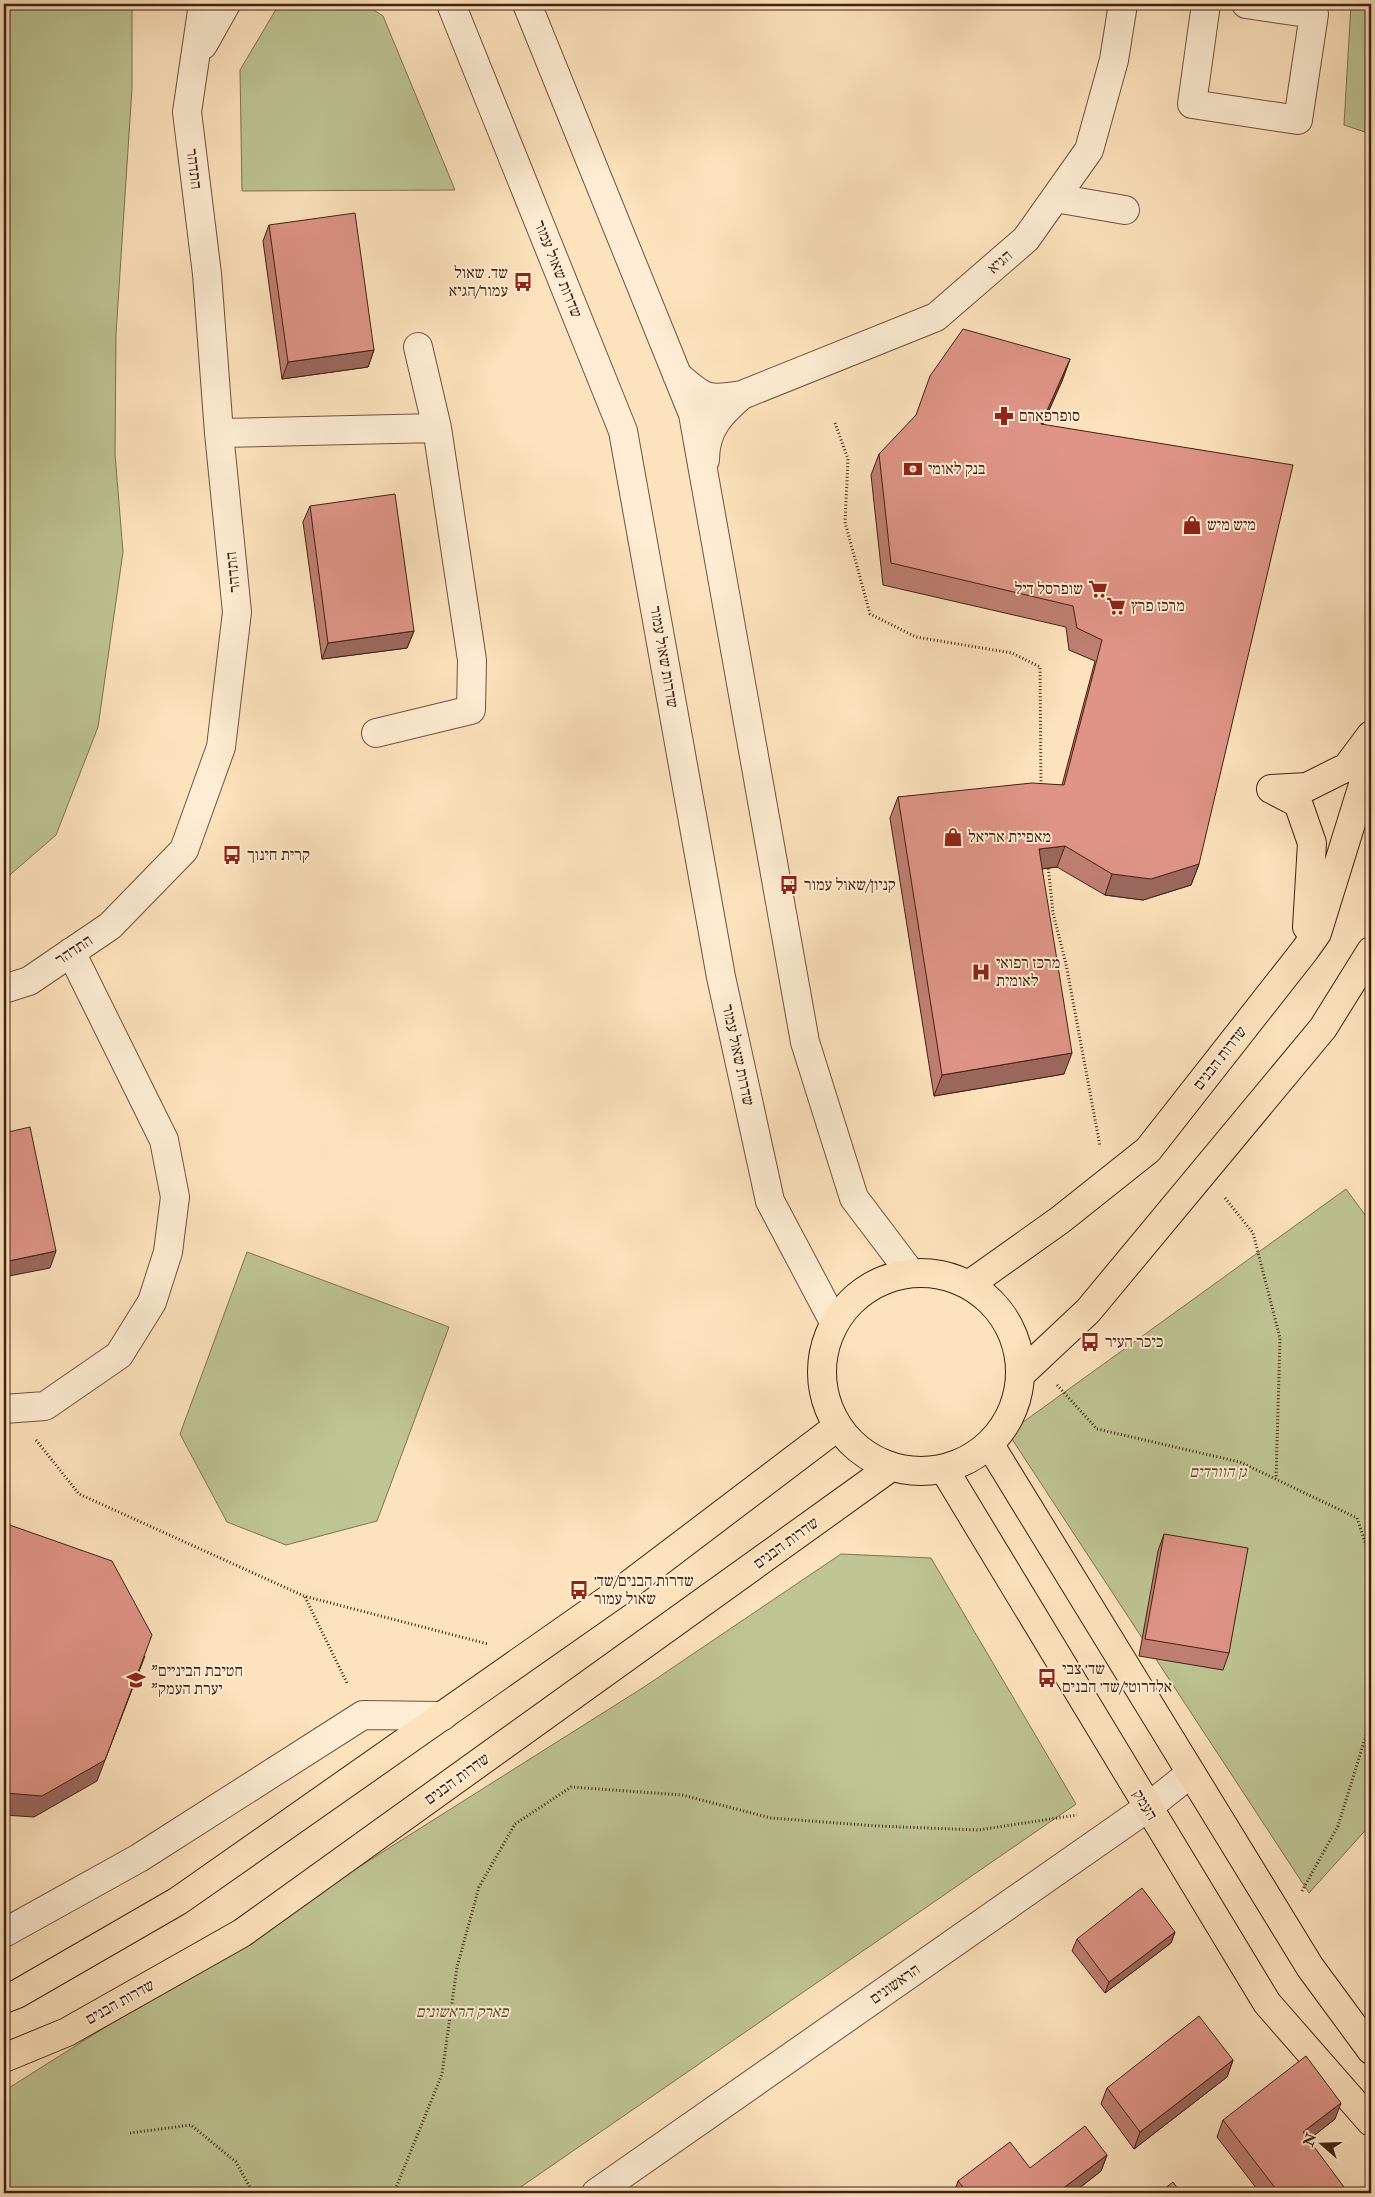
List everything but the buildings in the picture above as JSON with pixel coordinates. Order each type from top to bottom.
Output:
[{"type":"main road","points":[[1305,950],[1312,843],[1298,803],[1272,789],[1307,787],[1347,767],[1371,735]]},
{"type":"main road","name":"שדרות הבנים","points":[[970,1284],[1060,1220],[1148,1150],[1305,950],[1317,933],[1371,759]]},
{"type":"main road","points":[[1028,1368],[998,1308],[970,1284],[941,1273],[910,1272],[880,1280],[854,1298],[834,1322],[822,1357],[824,1394],[837,1427],[860,1452],[891,1468],[917,1472],[944,1470],[990,1445],[1006,1424],[1017,1401],[1028,1368],[1088,1311],[1323,1028],[1371,951]]},
{"type":"main road","points":[[4,1999],[17,1994],[178,1901],[626,1588],[837,1427]]},
{"type":"main road","points":[[990,1445],[1310,1967],[1371,2050]]},
{"type":"main road","name":"שדרות הבנים","points":[[4,2058],[67,2032],[242,1933],[891,1468]]},
{"type":"main road","name":"העמק","points":[[944,1470],[1147,1808],[1267,2003],[1371,2122]]},
{"type":"street","name":"התדהר","points":[[4,989],[29,981],[110,926],[184,850],[221,747],[237,612],[219,433],[207,274],[187,112],[203,4]]},
{"type":"street","name":"התדהר","points":[[194,59],[226,4]]},
{"type":"street","name":"שדרות שאול עמור","points":[[450,4],[623,431],[721,977],[770,1201],[834,1322]]},
{"type":"street","points":[[527,4],[693,414],[805,1042],[854,1198],[910,1272]]},
{"type":"street","name":"הגיא","points":[[742,395],[936,317],[1026,239],[1089,150],[1114,60],[1123,4]]},
{"type":"street","points":[[1206,4],[1192,104],[1298,120],[1314,14],[1246,4]]},
{"type":"street","points":[[1055,198],[1124,210]]},
{"type":"street","points":[[376,733],[471,710],[472,660],[437,428],[418,347]]},
{"type":"street","points":[[677,375],[699,394],[716,399],[742,395]]},
{"type":"street","points":[[705,480],[705,447],[713,427],[720,414],[742,395]]},
{"type":"street","points":[[219,433],[437,428]]},
{"type":"street","points":[[7,1409],[45,1406],[119,1355],[152,1302],[168,1252],[175,1197],[164,1140],[71,952]]},
{"type":"street","points":[[4,1933],[139,1858],[362,1714],[443,1716]]},
{"type":"street","name":"הראשונים","points":[[596,2193],[1147,1808],[1191,1773]]},
{"type":"path","points":[[835,423],[848,459],[845,522],[870,614],[916,637],[1012,653],[1040,667],[1042,795]]},
{"type":"path","points":[[1048,864],[1053,914],[1066,964],[1107,1184]]},
{"type":"path","points":[[1205,1171],[1253,1233],[1280,1338],[1276,1479]]},
{"type":"path","points":[[1028,1368],[1097,1429],[1240,1462],[1357,1518],[1371,1560]]},
{"type":"path","points":[[7,1409],[79,1494],[304,1596],[530,1655]]},
{"type":"path","points":[[304,1596],[362,1714]]},
{"type":"path","points":[[1284,1924],[1338,1826],[1371,1719]]},
{"type":"path","points":[[394,2193],[442,2074],[457,1967],[479,1887],[515,1824],[571,1786],[682,1795],[771,1818],[877,1826],[978,1830],[1084,1814]]},
{"type":"path","points":[[130,2133],[191,2125],[236,2162],[253,2193]]},
{"type":"green space","points":[[4,4],[132,4],[132,88],[116,334],[115,454],[123,552],[98,727],[56,835],[4,880]]},
{"type":"green space","points":[[285,4],[364,4],[383,16],[455,190],[242,191],[240,70],[275,11]]},
{"type":"green space","points":[[1351,4],[1371,4],[1371,134],[1344,125]]},
{"type":"green space","name":"גן הוורדים","points":[[1346,1189],[1371,1223],[1371,1824],[1309,1893],[1008,1433]]},
{"type":"green space","points":[[247,1252],[449,1327],[377,1521],[286,1545],[227,1522],[180,1434]]},
{"type":"green space","name":"פארק הראשונים","points":[[841,1554],[931,1558],[1076,1804],[512,2193],[4,2193],[4,2091],[644,1687]]},
{"type":"place","name":"שד. שאול עמור/הגיא","points":[[523,282]]},
{"type":"place","name":"סופרפארם","points":[[1004,416]]},
{"type":"place","name":"בנק לאומי","points":[[913,469]]},
{"type":"place","name":"מיש מיש","points":[[1192,525]]},
{"type":"place","name":"שופרסל דיל","points":[[1098,589]]},
{"type":"place","name":"מרכז פרץ","points":[[1116,606]]},
{"type":"place","name":"מאפיית אריאל","points":[[953,837]]},
{"type":"place","name":"קרית חינוך","points":[[232,855]]},
{"type":"place","name":"קניון/שאול עמור","points":[[789,885]]},
{"type":"place","name":"מרכז רפואי לאומית","points":[[981,972]]},
{"type":"place","name":"כיכר העיר","points":[[1090,1342]]},
{"type":"place","name":"שדרות הבנים/שד׳ שאול עמור","points":[[579,1590]]},
{"type":"place","name":"שד׳ צבי אלדרוטי/שד׳ הבנים","points":[[1047,1678]]},
{"type":"place","name":"\"חטיבת הביניים \"יערת העמק","points":[[136,1680]]}]
